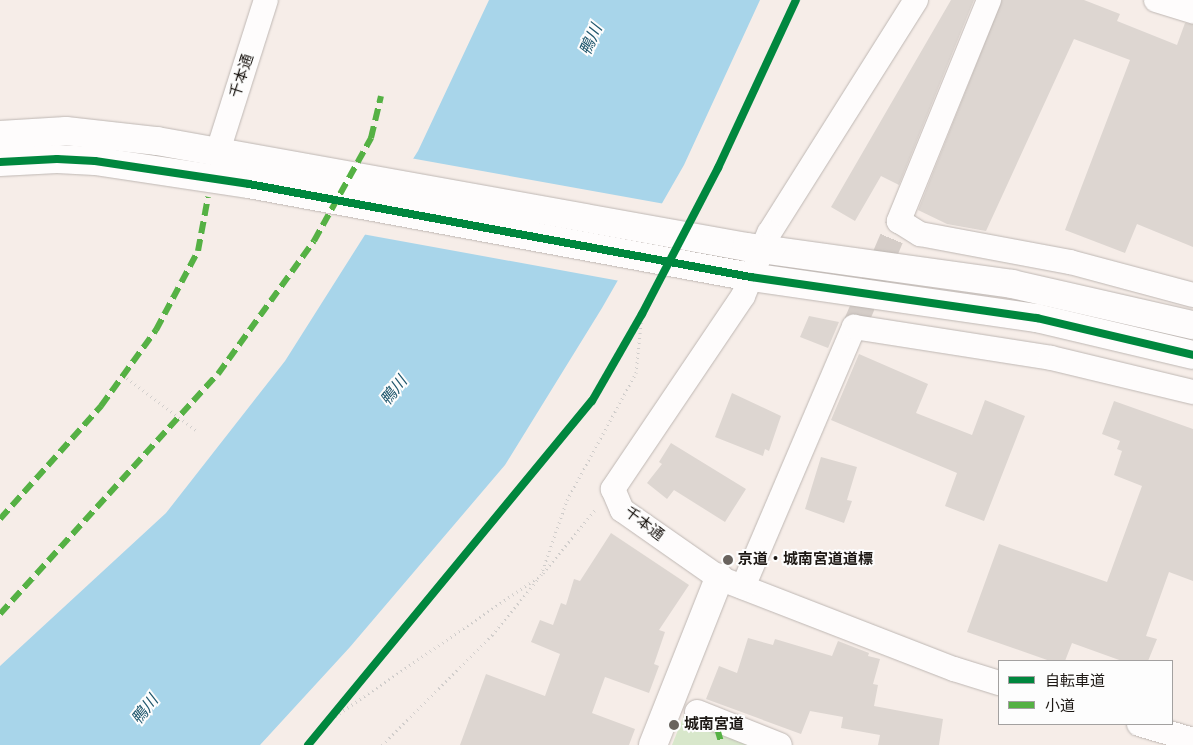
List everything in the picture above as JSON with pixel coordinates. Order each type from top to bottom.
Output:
[{"type":"street","name":"千本通","points":[[218,151],[266,0]]},
{"type":"street","points":[[613,488],[743,296],[742,275],[754,248],[916,0]]},
{"type":"street","points":[[989,0],[899,221],[920,234],[1070,262],[1193,295]]},
{"type":"street","points":[[1156,0],[1193,11]]},
{"type":"street","points":[[0,135],[66,131],[262,158],[754,248],[1003,283],[1193,325]]},
{"type":"street","points":[[0,162],[57,158],[95,161],[249,184],[742,275],[1038,318],[1193,355]]},
{"type":"street","points":[[653,745],[854,327],[1051,358],[1193,392]]},
{"type":"street","name":"千本通","points":[[613,488],[622,510],[731,582]]},
{"type":"street","points":[[731,582],[954,670],[998,683]]},
{"type":"street","points":[[697,712],[780,745]]},
{"type":"street","points":[[1143,725],[1190,737]]},
{"type":"path","points":[[629,338],[647,306]]},
{"type":"path","points":[[331,720],[465,624],[541,575],[567,500],[636,373],[642,314]]},
{"type":"path","points":[[123,375],[196,430]]},
{"type":"path","points":[[382,745],[492,635],[613,488]]},
{"type":"path","points":[[325,727],[356,689]]},
{"type":"green space","points":[[684,715],[761,745],[672,745]]},
{"type":"water","name":"鴨川","points":[[489,0],[760,0],[684,165],[602,308],[505,465],[350,647],[260,745],[0,745],[0,666],[166,513],[285,361],[418,151]]},
{"type":"pier","points":[[410,158],[665,204],[620,281],[362,234]]},
{"type":"building","points":[[951,0],[974,0],[899,185],[881,176],[855,221],[831,207]]},
{"type":"building","points":[[1002,0],[1084,0],[1120,14],[1117,21],[1177,45],[1185,23],[1193,24],[1193,247],[1137,224],[1125,253],[1065,230],[1130,60],[1074,39],[986,231],[947,224],[918,210]]},
{"type":"building","points":[[809,316],[839,322],[828,348],[800,337]]},
{"type":"building","points":[[859,354],[928,384],[916,413],[972,435],[985,400],[1025,416],[984,521],[945,506],[957,473],[831,420]]},
{"type":"building","points":[[732,393],[781,416],[769,451],[765,449],[763,456],[715,437]]},
{"type":"building","points":[[1114,401],[1193,429],[1193,581],[1169,572],[1146,636],[1157,639],[1148,660],[1119,660],[1072,643],[1065,660],[1047,660],[967,632],[999,544],[1107,582],[1142,486],[1114,475],[1122,451],[1117,449],[1120,441],[1102,434]]},
{"type":"building","points":[[671,443],[746,489],[725,522],[674,490],[667,499],[647,483],[662,464],[659,462]]},
{"type":"building","points":[[821,457],[857,467],[847,500],[852,501],[844,523],[805,509]]},
{"type":"building","points":[[611,533],[689,585],[659,630],[665,632],[654,664],[659,666],[649,693],[605,677],[592,713],[635,729],[629,745],[460,745],[486,674],[545,696],[560,654],[531,642],[540,620],[553,625],[561,603],[566,605],[574,579],[580,581]]},
{"type":"building","points":[[748,638],[773,645],[775,639],[832,656],[838,641],[869,653],[868,656],[880,659],[873,684],[878,685],[874,706],[943,719],[939,745],[878,745],[880,735],[841,728],[843,717],[810,711],[801,734],[706,699],[719,666],[737,673]]},
{"type":"tunnel","points":[[854,327],[899,221]]},
{"type":"marked path","points":[[0,614],[218,374],[314,241],[371,138],[381,96]]},
{"type":"marked path","points":[[0,519],[101,406],[156,330],[198,251],[208,197]]},
{"type":"marked path","points":[[717,728],[722,745]]},
{"type":"cycle path","points":[[308,745],[592,401],[642,314],[718,168],[796,0]]},
{"type":"cycle path","points":[[0,162],[57,159],[95,161],[249,184],[751,277],[1037,318],[1193,355]]},
{"type":"place","name":"京道・城南宮道道標","points":[[728,560]]},
{"type":"place","name":"城南宮道","points":[[674,725]]}]
